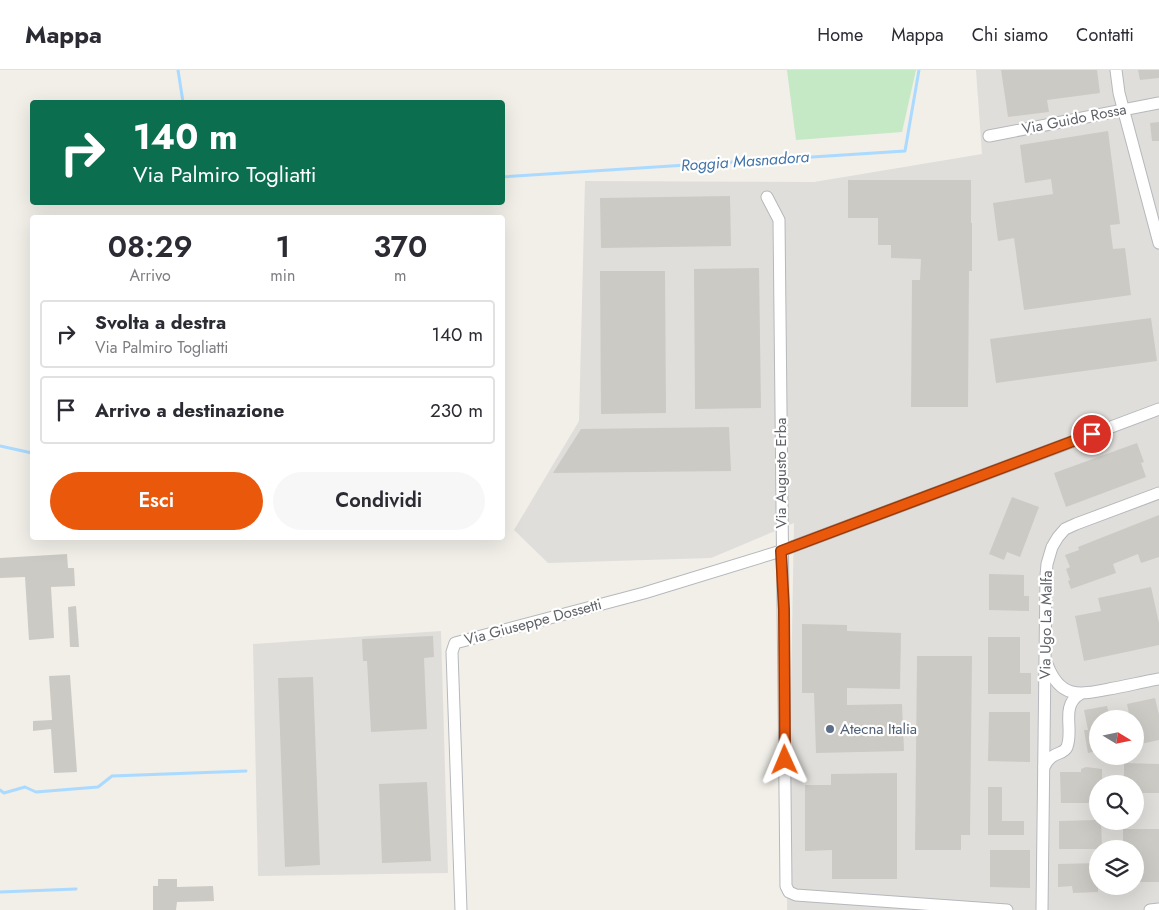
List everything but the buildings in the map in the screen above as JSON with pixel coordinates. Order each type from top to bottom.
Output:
[{"type":"street","points":[[1116,70],[1123,109],[1159,243]]},
{"type":"street","name":"Via Guido Rossa","points":[[989,136],[1159,103]]},
{"type":"street","name":"Via Augusto Erba","points":[[767,197],[779,220],[786,886],[789,892],[796,895],[1007,910]]},
{"type":"street","points":[[781,551],[1159,409]]},
{"type":"street","name":"Via Ugo La Malfa","points":[[1042,910],[1046,570],[1050,552],[1056,540],[1071,526],[1159,493]]},
{"type":"street","name":"Via Giuseppe Dossetti","points":[[461,910],[453,645],[644,593],[781,551]]},
{"type":"street","points":[[1045,660],[1056,683],[1063,688],[1080,694]]},
{"type":"street","points":[[1044,767],[1051,756],[1063,752],[1066,748],[1069,740],[1070,707],[1073,700],[1080,694],[1159,679]]},
{"type":"street","points":[[1150,910],[1159,909]]},
{"type":"shaded area","points":[[976,70],[1159,70],[1159,910],[787,910],[794,523],[711,558],[548,563],[514,530],[579,421],[585,181],[814,182],[982,154]]},
{"type":"shaded area","points":[[441,631],[448,873],[258,876],[253,644]]},
{"type":"green space","points":[[787,70],[916,70],[902,132],[796,140]]},
{"type":"waterway","points":[[178,70],[183,100]]},
{"type":"waterway","name":"Roggia Masnadora","points":[[505,177],[905,151],[919,70]]},
{"type":"waterway","points":[[0,446],[30,453]]},
{"type":"waterway","points":[[0,790],[4,793],[25,787],[36,792],[98,787],[112,776],[246,771]]},
{"type":"waterway","points":[[0,892],[76,889]]},
{"type":"place","name":"Atecna Italia","points":[[830,729]]},
{"type":"route","points":[[785,760],[784,610],[781,551],[1092,434]]}]
